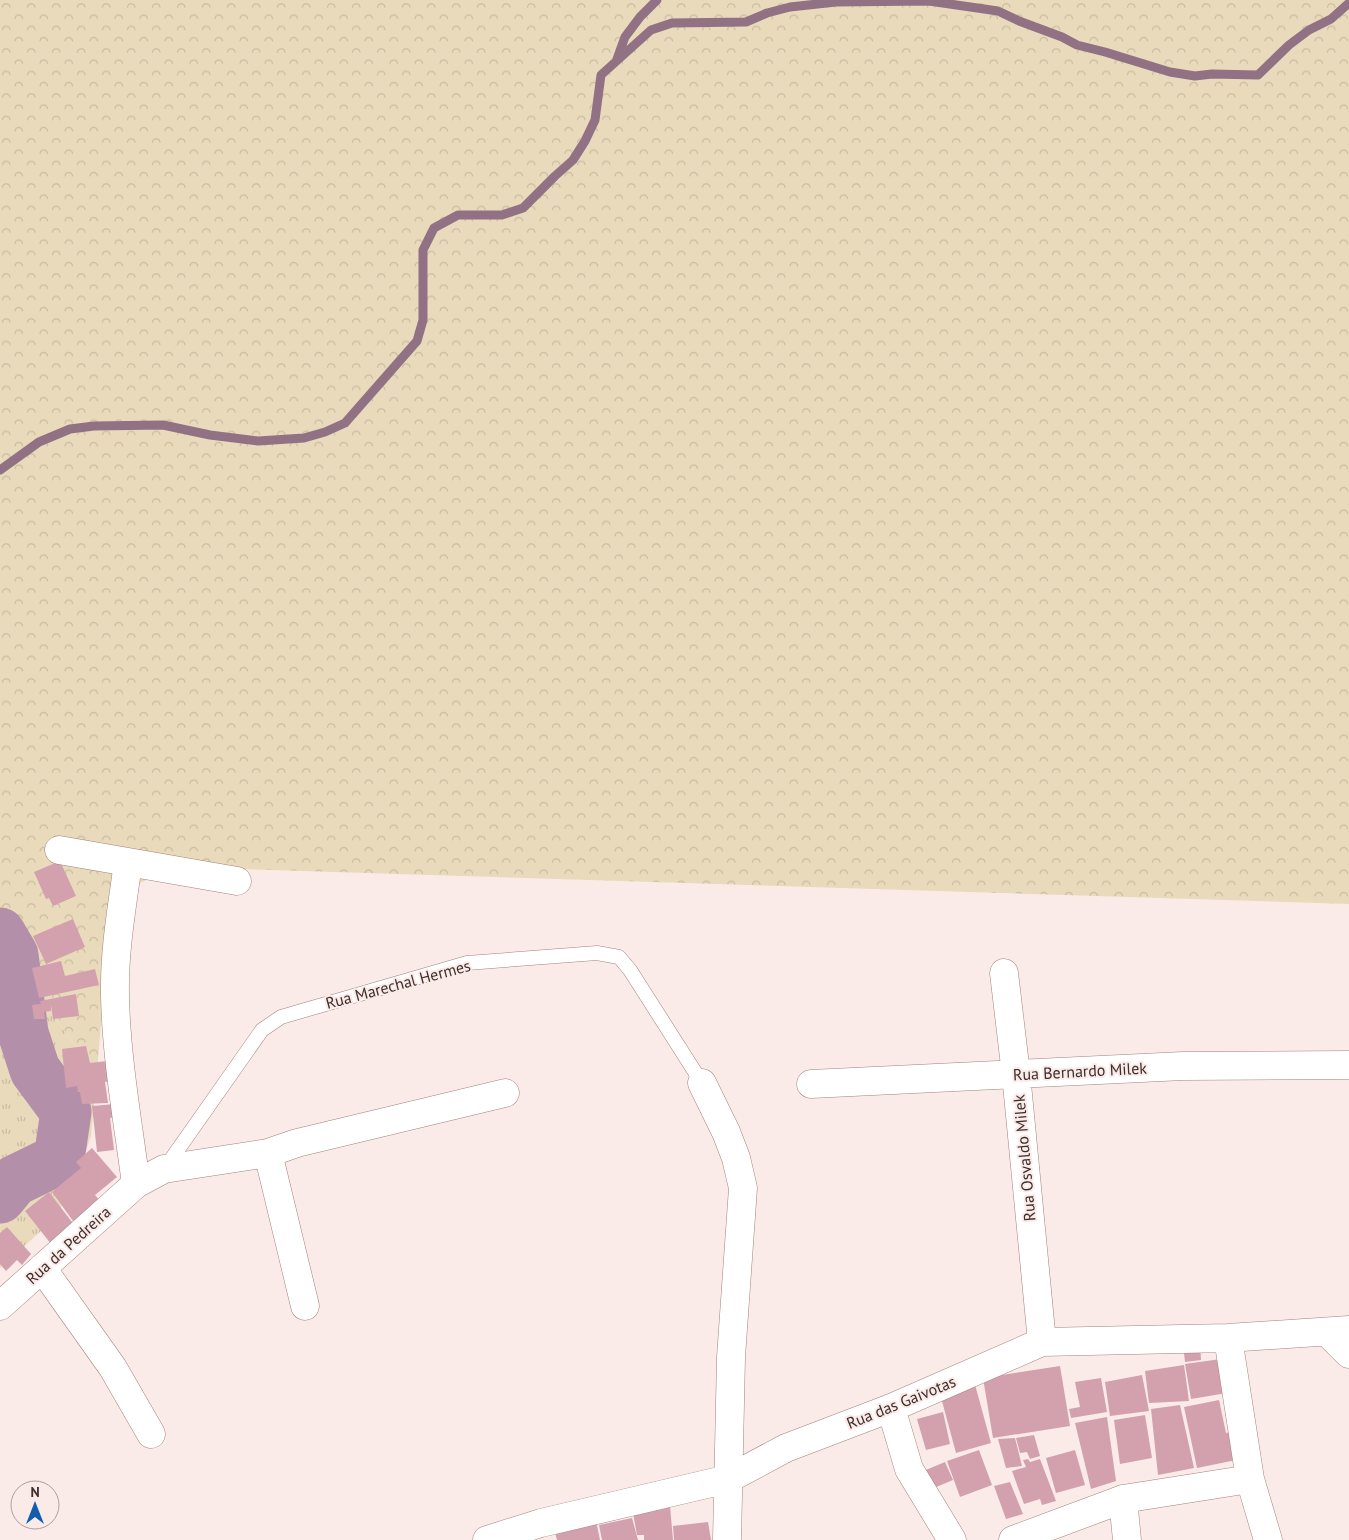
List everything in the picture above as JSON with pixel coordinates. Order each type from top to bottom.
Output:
[{"type":"street","points":[[59,850],[237,881]]},
{"type":"street","points":[[128,863],[116,950],[114,995],[136,1184]]},
{"type":"street","name":"Rua Osvaldo Milek","points":[[1004,973],[1016,1074],[1042,1342]]},
{"type":"street","name":"Rua Bernardo Milek","points":[[811,1084],[1183,1066],[1349,1065]]},
{"type":"street","points":[[702,1083],[726,1132],[736,1158],[743,1188],[731,1357],[727,1540]]},
{"type":"street","name":"Rua da Pedreira","points":[[0,1306],[136,1184],[164,1169],[268,1153],[297,1143],[506,1093]]},
{"type":"street","points":[[268,1153],[305,1306]]},
{"type":"street","points":[[42,1268],[113,1368],[151,1434]]},
{"type":"street","name":"Rua das Gaivotas","points":[[487,1540],[543,1532],[728,1479],[786,1448],[891,1408],[1042,1342],[1228,1338],[1338,1331],[1349,1354]]},
{"type":"street","points":[[1228,1338],[1250,1479],[1268,1540]]},
{"type":"street","points":[[891,1408],[909,1469],[952,1540]]},
{"type":"street","points":[[1013,1540],[1122,1499],[1250,1479]]},
{"type":"street","points":[[1122,1499],[1127,1540]]},
{"type":"lane","name":"Rua Marechal Hermes","points":[[164,1169],[262,1030],[281,1017],[467,963],[597,952],[618,957],[630,970],[702,1083]]},
{"type":"green space","points":[[0,0],[1349,0],[1349,904],[242,869],[167,871],[133,886],[108,937],[97,1073],[0,947]]},
{"type":"green space","points":[[0,947],[97,1073],[91,1136],[72,1194],[41,1231],[0,1268]]},
{"type":"building","points":[[60,861],[76,896],[53,906],[49,898],[46,899],[34,872]]},
{"type":"building","points":[[73,919],[85,947],[46,964],[33,936]]},
{"type":"building","points":[[61,961],[65,976],[95,969],[99,985],[39,998],[32,968]]},
{"type":"building","points":[[76,994],[79,1016],[53,1019],[51,1005],[51,1011],[44,1012],[45,1019],[34,1019],[32,1005],[41,1004],[40,1001]]},
{"type":"building","points":[[86,1046],[90,1063],[107,1061],[110,1081],[105,1082],[108,1103],[82,1104],[77,1086],[66,1088],[62,1049]]},
{"type":"building","points":[[115,1104],[116,1117],[110,1118],[114,1150],[97,1152],[92,1106]]},
{"type":"building","points":[[92,1148],[117,1177],[95,1195],[100,1201],[76,1225],[52,1192],[81,1168],[76,1162]]},
{"type":"building","points":[[49,1192],[75,1226],[51,1244],[25,1211]]},
{"type":"building","points":[[7,1227],[31,1254],[22,1265],[17,1260],[6,1271],[0,1264],[0,1233]]},
{"type":"building","points":[[1200,1342],[1201,1360],[1185,1362],[1183,1344]]},
{"type":"building","points":[[1221,1359],[1227,1393],[1191,1399],[1185,1364]]},
{"type":"building","points":[[1184,1365],[1189,1401],[1149,1403],[1145,1371]]},
{"type":"building","points":[[1060,1366],[1070,1426],[993,1438],[983,1378]]},
{"type":"building","points":[[1142,1375],[1149,1411],[1110,1416],[1105,1382]]},
{"type":"building","points":[[1101,1378],[1107,1412],[1071,1418],[1069,1409],[1080,1407],[1075,1382]]},
{"type":"building","points":[[974,1381],[991,1443],[956,1453],[939,1390]]},
{"type":"building","points":[[1219,1400],[1226,1433],[1235,1431],[1241,1459],[1197,1468],[1184,1407]]},
{"type":"building","points":[[1180,1405],[1194,1468],[1158,1475],[1151,1409]]},
{"type":"building","points":[[943,1412],[950,1444],[926,1450],[917,1419]]},
{"type":"building","points":[[1145,1415],[1152,1458],[1120,1464],[1114,1420]]},
{"type":"building","points":[[1107,1417],[1116,1481],[1091,1489],[1075,1423]]},
{"type":"building","points":[[1034,1435],[1040,1456],[1030,1459],[1027,1452],[1020,1453],[1016,1438]]},
{"type":"building","points":[[1015,1438],[1022,1466],[1006,1468],[998,1439]]},
{"type":"building","points":[[979,1450],[992,1485],[960,1497],[947,1461]]},
{"type":"building","points":[[1075,1450],[1085,1485],[1056,1493],[1046,1458]]},
{"type":"building","points":[[1028,1459],[1030,1462],[1040,1459],[1056,1501],[1042,1505],[1040,1499],[1024,1504],[1012,1471],[1026,1467],[1023,1460]]},
{"type":"building","points":[[945,1462],[953,1480],[929,1490],[921,1472]]},
{"type":"building","points":[[1010,1482],[1023,1514],[1006,1519],[994,1486]]},
{"type":"building","points":[[670,1506],[673,1540],[644,1540],[644,1535],[637,1535],[633,1513]]},
{"type":"building","points":[[595,1516],[600,1540],[557,1540],[553,1524]]},
{"type":"building","points":[[632,1518],[638,1540],[602,1540],[599,1525]]},
{"type":"building","points":[[708,1522],[711,1540],[674,1540],[673,1526]]},
{"type":"waterway","points":[[617,59],[625,37],[640,17],[657,0]]},
{"type":"waterway","points":[[0,470],[39,442],[70,429],[94,426],[163,425],[210,435],[258,441],[304,438],[325,432],[345,423],[417,341],[423,320],[423,250],[434,228],[458,215],[502,215],[523,208],[573,160],[585,141],[595,120],[601,75],[651,30],[672,23],[746,22],[767,13],[790,7],[836,2],[929,1],[998,11],[1077,45],[1170,72],[1195,76],[1212,74],[1258,75],[1289,45],[1309,30],[1331,19],[1349,3]]},
{"type":"waterway","points":[[0,933],[13,955],[23,1033],[35,1070],[66,1112],[59,1159],[14,1181],[0,1198]]}]
